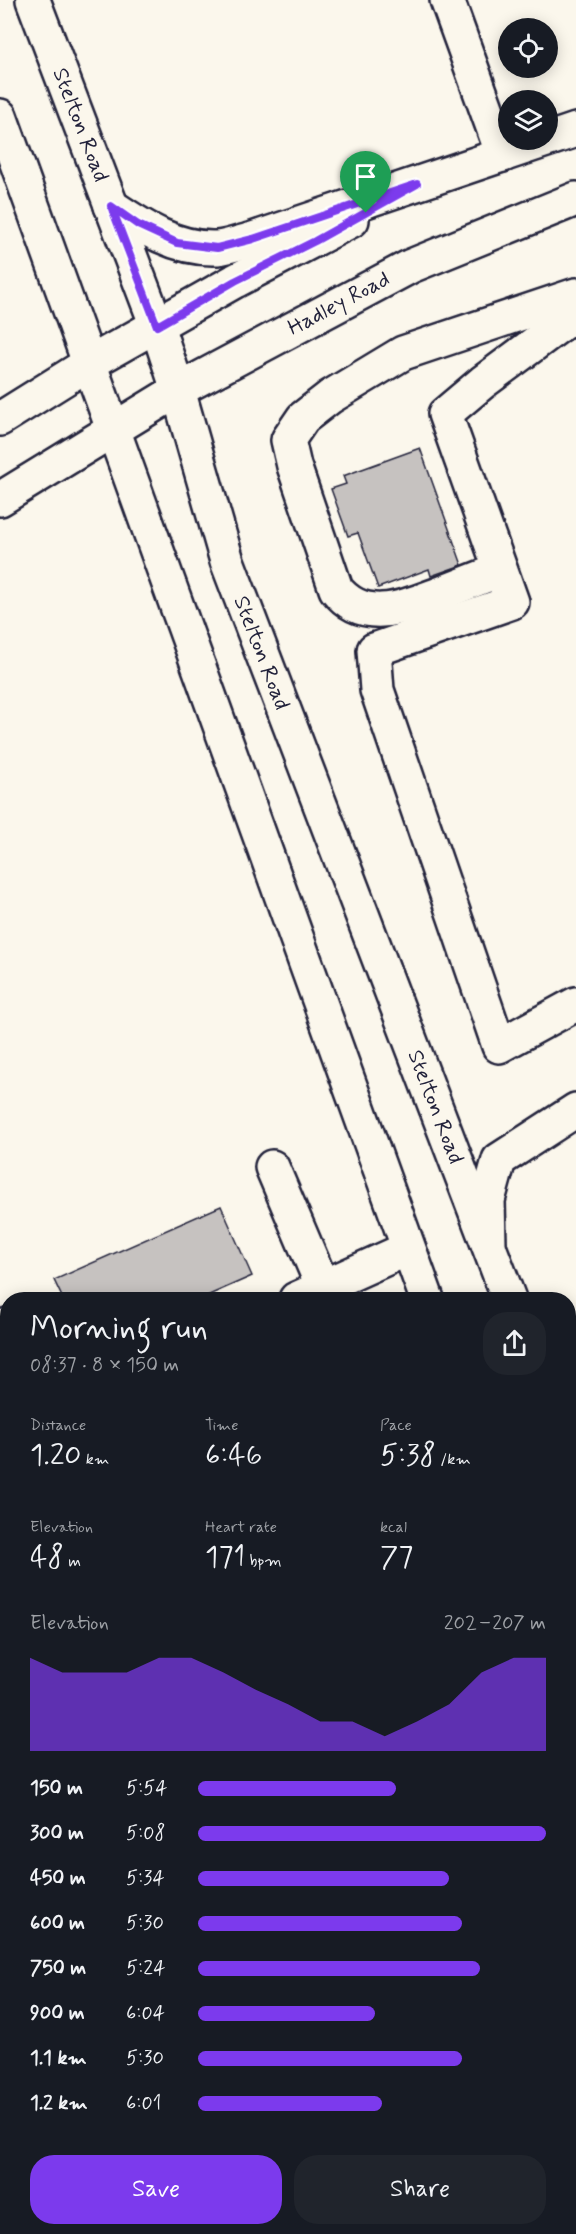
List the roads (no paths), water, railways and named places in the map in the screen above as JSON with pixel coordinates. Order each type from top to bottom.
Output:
[{"type":"main road","name":"Stelton Road","points":[[33,0],[157,326],[178,390],[227,561],[506,1292]]},
{"type":"main road","points":[[447,0],[503,155]]},
{"type":"main road","points":[[0,116],[424,1292]]},
{"type":"main road","points":[[111,206],[138,225],[177,243],[217,248],[253,239],[576,130]]},
{"type":"main road","points":[[0,419],[88,364],[235,281],[315,241],[417,184]]},
{"type":"main road","name":"Hadley Road","points":[[0,499],[178,390],[411,266],[576,199]]},
{"type":"main road","points":[[500,570],[398,609],[378,611],[346,602],[336,589],[294,466],[288,440],[303,418],[312,411],[369,372],[403,353],[576,295]]},
{"type":"main road","points":[[576,314],[445,414],[512,602],[374,650],[377,690],[499,1046],[576,1004]]},
{"type":"main road","points":[[489,1247],[488,1200],[499,1160],[576,1110]]},
{"type":"main road","points":[[272,1167],[310,1292]]},
{"type":"main road","points":[[312,1292],[407,1249]]}]
